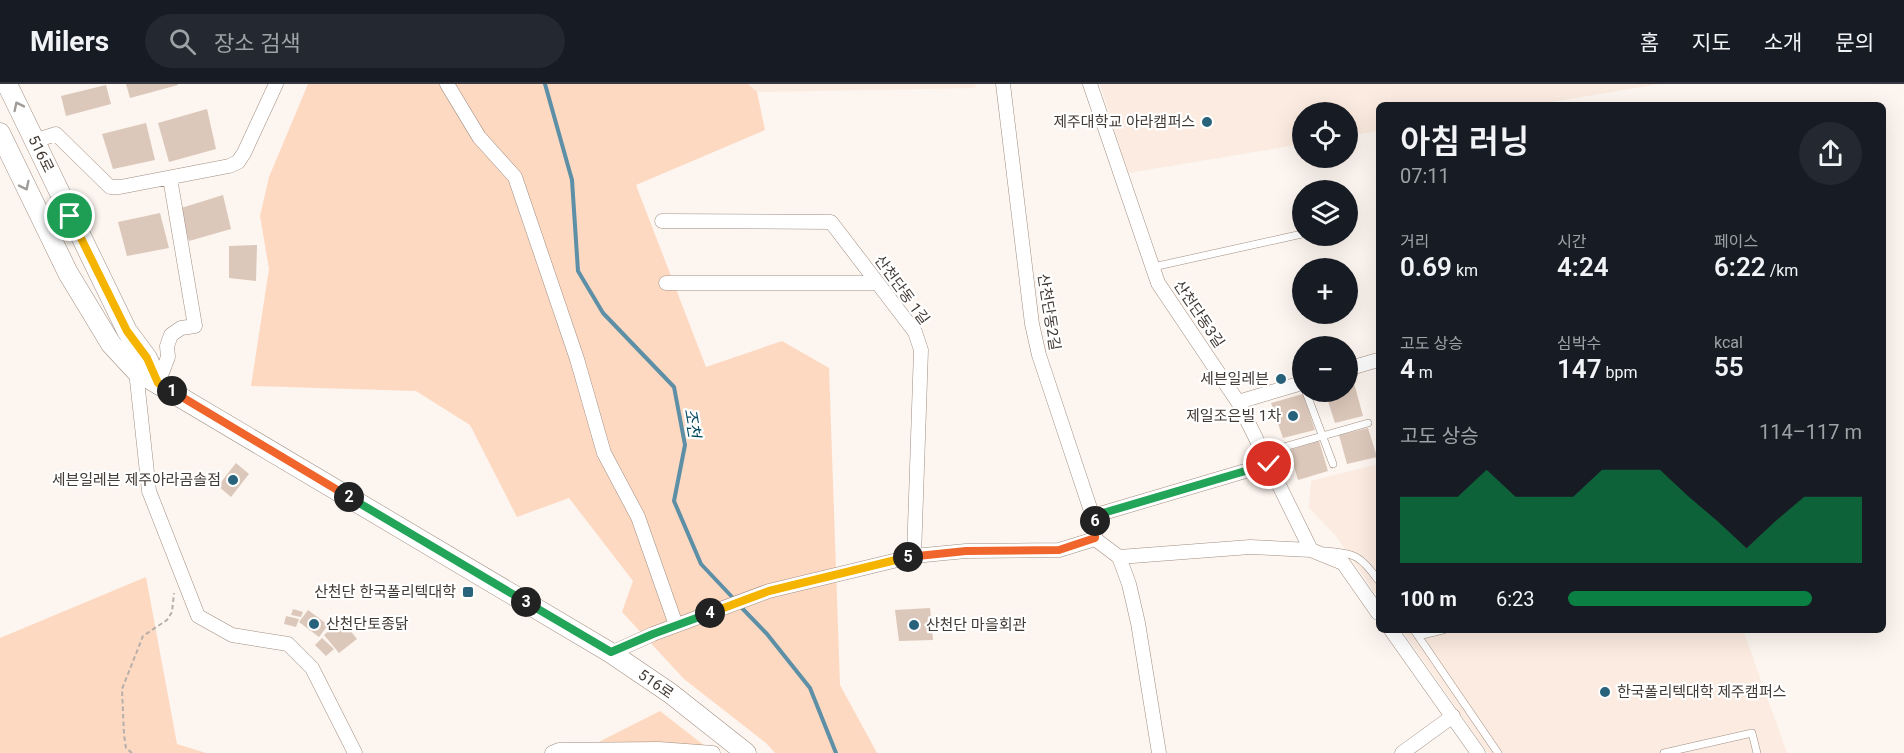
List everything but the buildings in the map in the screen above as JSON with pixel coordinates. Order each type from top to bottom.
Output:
[{"type":"main road","name":"516로","points":[[7,84],[127,331],[147,358],[158,383]]},
{"type":"main road","name":"516로","points":[[0,134],[79,293],[111,344],[136,371],[611,652],[746,753]]},
{"type":"street","points":[[34,141],[56,134],[110,187],[229,166],[238,162],[276,84]]},
{"type":"street","points":[[447,84],[479,137],[515,177],[577,359],[604,453],[638,517],[676,625]]},
{"type":"street","name":"산천단동2길","points":[[1003,84],[1032,324],[1039,355],[1093,516],[1095,538]]},
{"type":"street","name":"산천단동3길","points":[[1090,84],[1158,283],[1238,402],[1311,550]]},
{"type":"street","points":[[158,383],[168,357],[167,346],[171,335],[181,328],[195,326],[170,178]]},
{"type":"street","name":"산천단동 1길","points":[[663,221],[831,222],[915,332],[921,350],[914,556]]},
{"type":"street","points":[[666,283],[877,282]]},
{"type":"street","points":[[1358,366],[1376,361]]},
{"type":"street","points":[[136,371],[149,492],[198,616],[232,635],[288,644],[312,668],[355,753]]},
{"type":"street","points":[[1238,402],[1292,386]]},
{"type":"street","points":[[1093,516],[1266,459]]},
{"type":"street","points":[[611,652],[769,591],[914,556],[966,551],[1059,550],[1095,538],[1119,557],[1129,584],[1138,623],[1159,753]]},
{"type":"street","points":[[1119,557],[1250,547],[1311,550],[1343,563],[1376,610]]},
{"type":"street","points":[[1393,633],[1478,753]]},
{"type":"street","points":[[1402,753],[1453,716]]},
{"type":"street","points":[[552,753],[560,750],[648,749],[713,753]]},
{"type":"lane","points":[[1153,267],[1292,236]]},
{"type":"lane","points":[[1310,402],[1333,464]]},
{"type":"lane","points":[[1266,459],[1323,436],[1368,423]]},
{"type":"lane","points":[[1311,550],[1356,555],[1376,577]]},
{"type":"lane","points":[[1416,633],[1498,753]]},
{"type":"lane","points":[[1664,753],[1752,733],[1757,753]]},
{"type":"path","points":[[132,753],[126,748],[122,689],[143,636],[167,620],[172,612],[174,593]]},
{"type":"shaded area","points":[[308,84],[748,84],[757,92],[765,130],[636,185],[706,367],[782,341],[829,368],[840,685],[877,753],[775,753],[766,743],[684,679],[622,612],[633,581],[569,498],[517,517],[470,425],[416,391],[251,386],[269,269],[260,216],[269,177]]},
{"type":"shaded area","points":[[746,84],[976,84],[975,88],[757,92]]},
{"type":"shaded area","name":"제주대학교 아라캠퍼스","points":[[1100,84],[1659,84],[1552,102],[1376,102],[1376,131],[1358,134],[1358,102],[1292,102],[1292,146],[1128,173]]},
{"type":"shaded area","points":[[1376,465],[1376,594],[1336,536],[1309,508],[1311,481]]},
{"type":"shaded area","points":[[146,577],[177,744],[206,753],[0,753],[0,638]]},
{"type":"shaded area","name":"한국폴리텍대학 제주캠퍼스","points":[[1404,633],[1744,633],[1787,753],[1488,753]]},
{"type":"shaded area","points":[[660,711],[714,753],[577,753]]},
{"type":"waterway","name":"조천","points":[[545,84],[572,180],[578,271],[603,313],[674,387],[685,445],[674,501],[701,564],[734,599]]},
{"type":"waterway","name":"조천","points":[[739,605],[767,634],[810,688],[836,753]]},
{"type":"place","name":"제주대학교 아라캠퍼스","points":[[1207,122]]},
{"type":"place","name":"세븐일레븐","points":[[1281,379]]},
{"type":"place","name":"제일조은빌 1차","points":[[1293,416]]},
{"type":"place","name":"세븐일레븐 제주아라곰솔점","points":[[233,480]]},
{"type":"place","name":"산천단 한국폴리텍대학","points":[[468,592]]},
{"type":"place","name":"산천단토종닭","points":[[314,624]]},
{"type":"place","name":"산천단 마을회관","points":[[914,625]]},
{"type":"place","name":"한국폴리텍대학 제주캠퍼스","points":[[1605,692]]},
{"type":"route","points":[[70,216],[127,331],[147,358],[158,383],[611,652],[769,591],[914,556],[966,551],[1059,550],[1095,538],[1093,516],[1269,464]]}]
